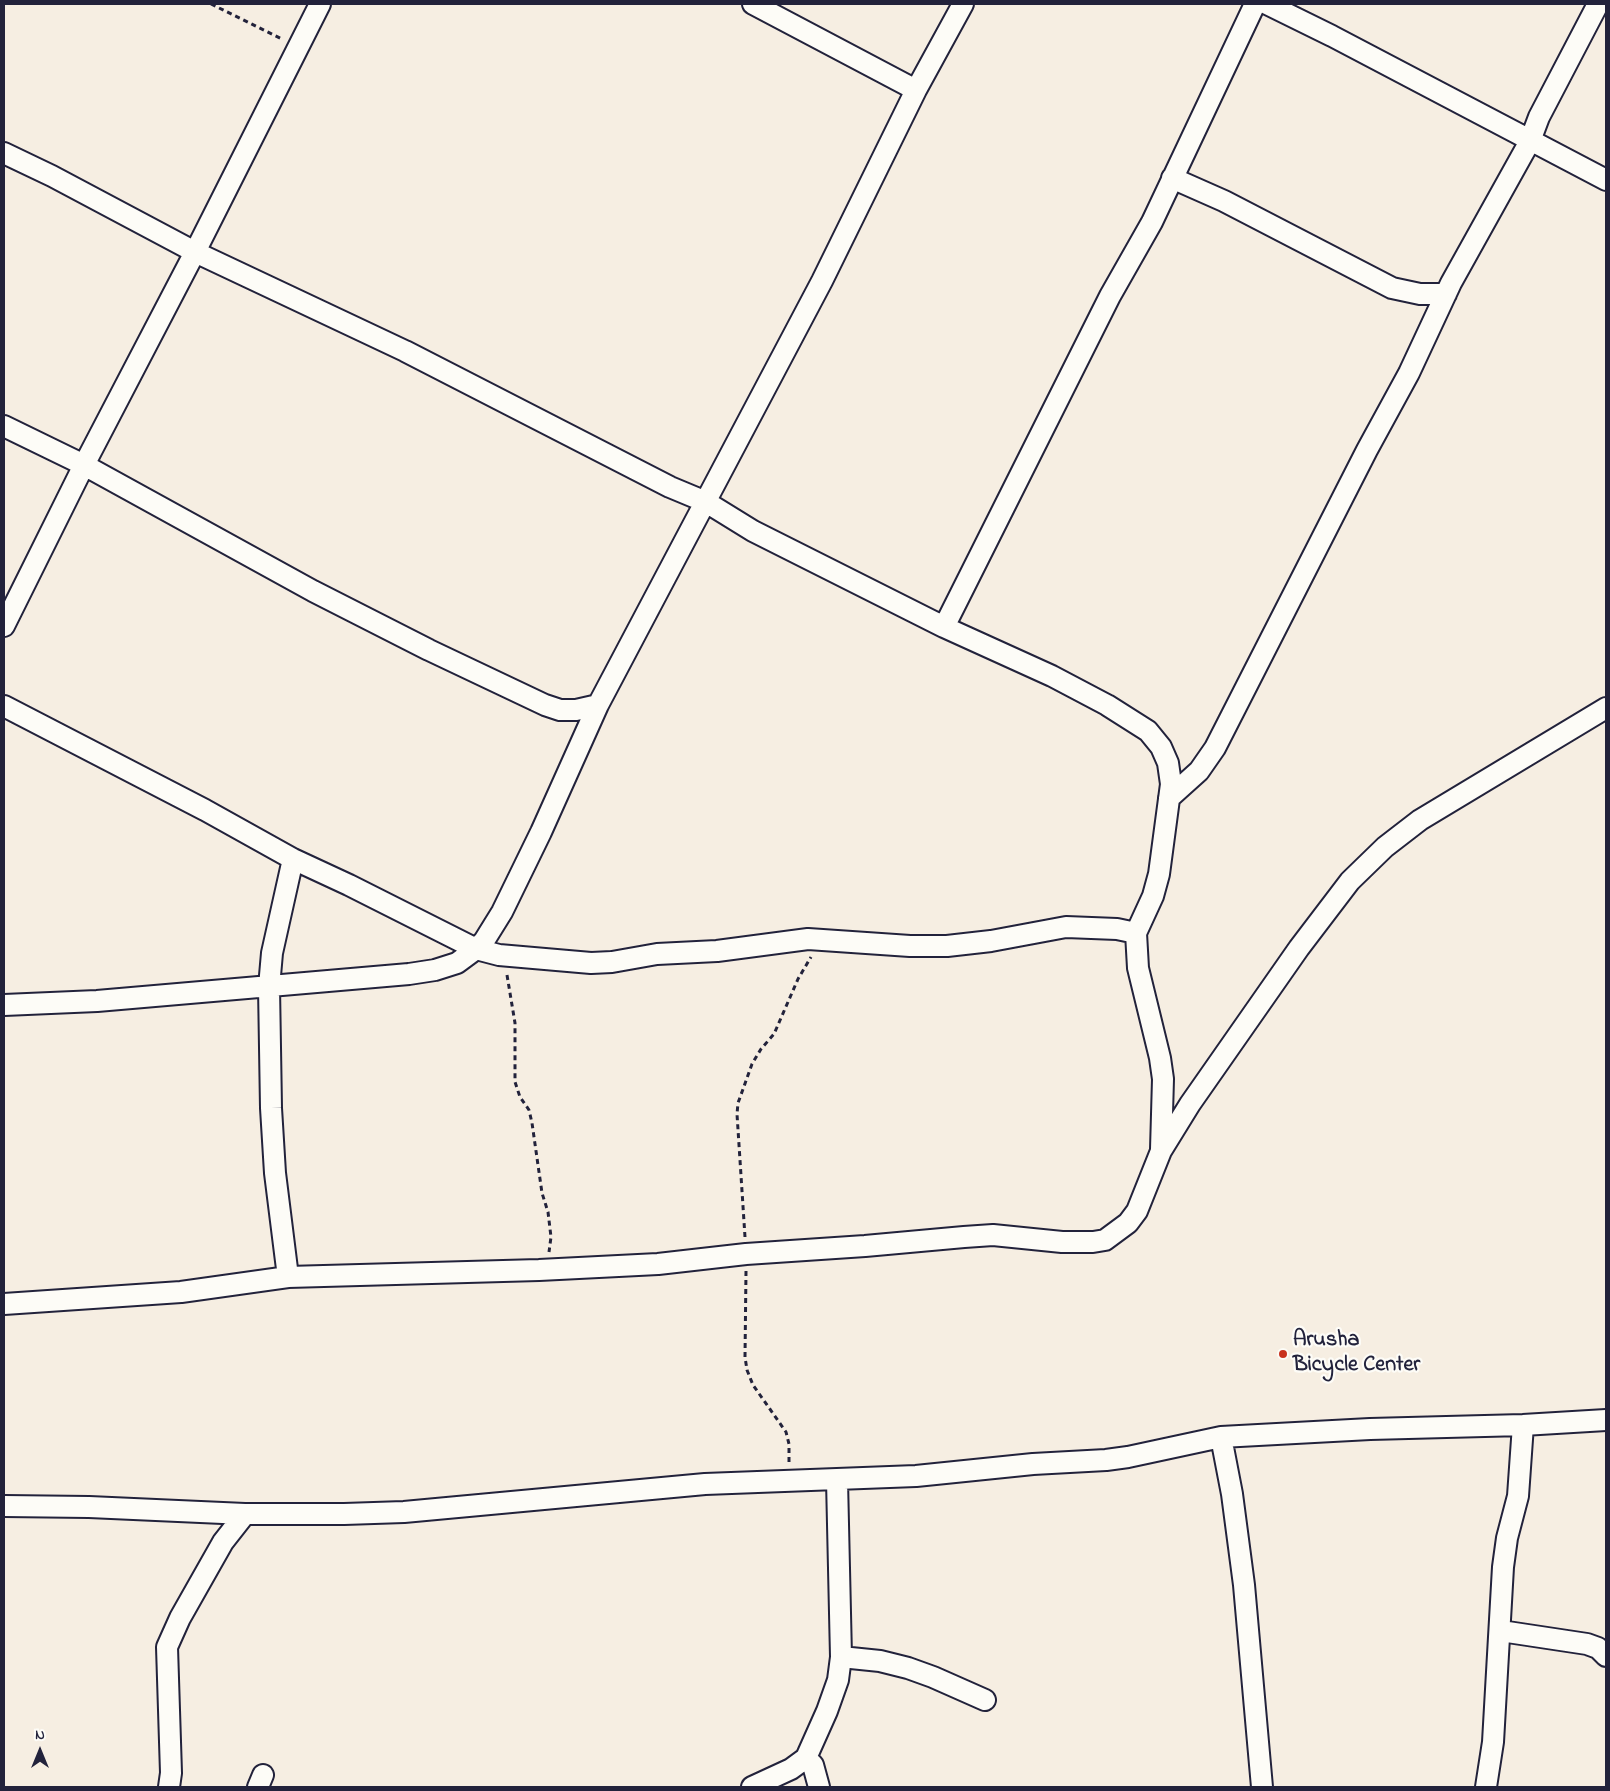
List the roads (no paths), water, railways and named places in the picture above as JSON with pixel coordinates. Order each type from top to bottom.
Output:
[{"type":"street","points":[[4,626],[84,465],[195,252],[320,4]]},
{"type":"street","points":[[753,4],[916,90]]},
{"type":"street","points":[[4,1004],[97,1001],[400,975],[435,970],[458,963],[476,950],[484,941],[502,912],[541,832],[598,705],[822,281],[916,90],[963,4]]},
{"type":"street","points":[[944,627],[1110,296],[1152,222],[1255,4]]},
{"type":"street","points":[[1267,4],[1332,36],[1606,180]]},
{"type":"street","points":[[1170,798],[1199,771],[1215,748],[1367,450],[1409,372],[1446,294],[1530,141],[1539,117],[1598,4]]},
{"type":"street","points":[[4,153],[52,176],[195,252],[405,351],[670,487],[706,502],[753,531],[944,627],[1052,676],[1148,731],[1161,748],[1168,763],[1171,784],[1159,874],[1153,896],[1136,933],[1138,968],[1160,1058],[1163,1079],[1161,1151]]},
{"type":"street","points":[[1172,178],[1224,201],[1392,288],[1420,294],[1446,294]]},
{"type":"street","points":[[4,426],[84,465],[313,591],[429,650],[544,705],[560,710],[576,710],[598,705]]},
{"type":"street","points":[[4,706],[205,810],[293,859],[349,885],[476,950],[502,955],[591,963],[612,962],[657,954],[718,951],[808,939],[910,946],[947,946],[991,941],[1066,927],[1117,929],[1136,933]]},
{"type":"street","points":[[4,1304],[181,1292],[288,1277],[539,1270],[658,1264],[746,1254],[993,1235],[1062,1242],[1105,1240],[1128,1223],[1137,1211],[1161,1151],[1190,1104],[1240,1031],[1350,881],[1386,847],[1420,820],[1606,708]]},
{"type":"street","points":[[288,1277],[274,1154],[271,1108],[269,987],[275,937],[293,859]]},
{"type":"street","points":[[4,1506],[89,1507],[245,1514],[404,1512],[705,1484],[916,1476],[1032,1464],[1106,1460],[1221,1437],[1606,1420]]},
{"type":"street","points":[[1486,1787],[1493,1742],[1503,1567],[1507,1538],[1518,1496],[1523,1425]]},
{"type":"street","points":[[1221,1437],[1232,1494],[1244,1584],[1262,1787]]},
{"type":"street","points":[[752,1787],[792,1769],[806,1758],[827,1711],[838,1680],[841,1657],[837,1480]]},
{"type":"street","points":[[169,1787],[171,1773],[167,1647],[180,1618],[223,1542],[245,1514]]},
{"type":"street","points":[[1500,1631],[1594,1645],[1606,1656]]},
{"type":"street","points":[[841,1657],[880,1661],[908,1668],[985,1700]]},
{"type":"street","points":[[806,1758],[813,1765],[819,1787]]},
{"type":"place","name":"Arusha Bicycle Center","points":[[1283,1354]]}]
